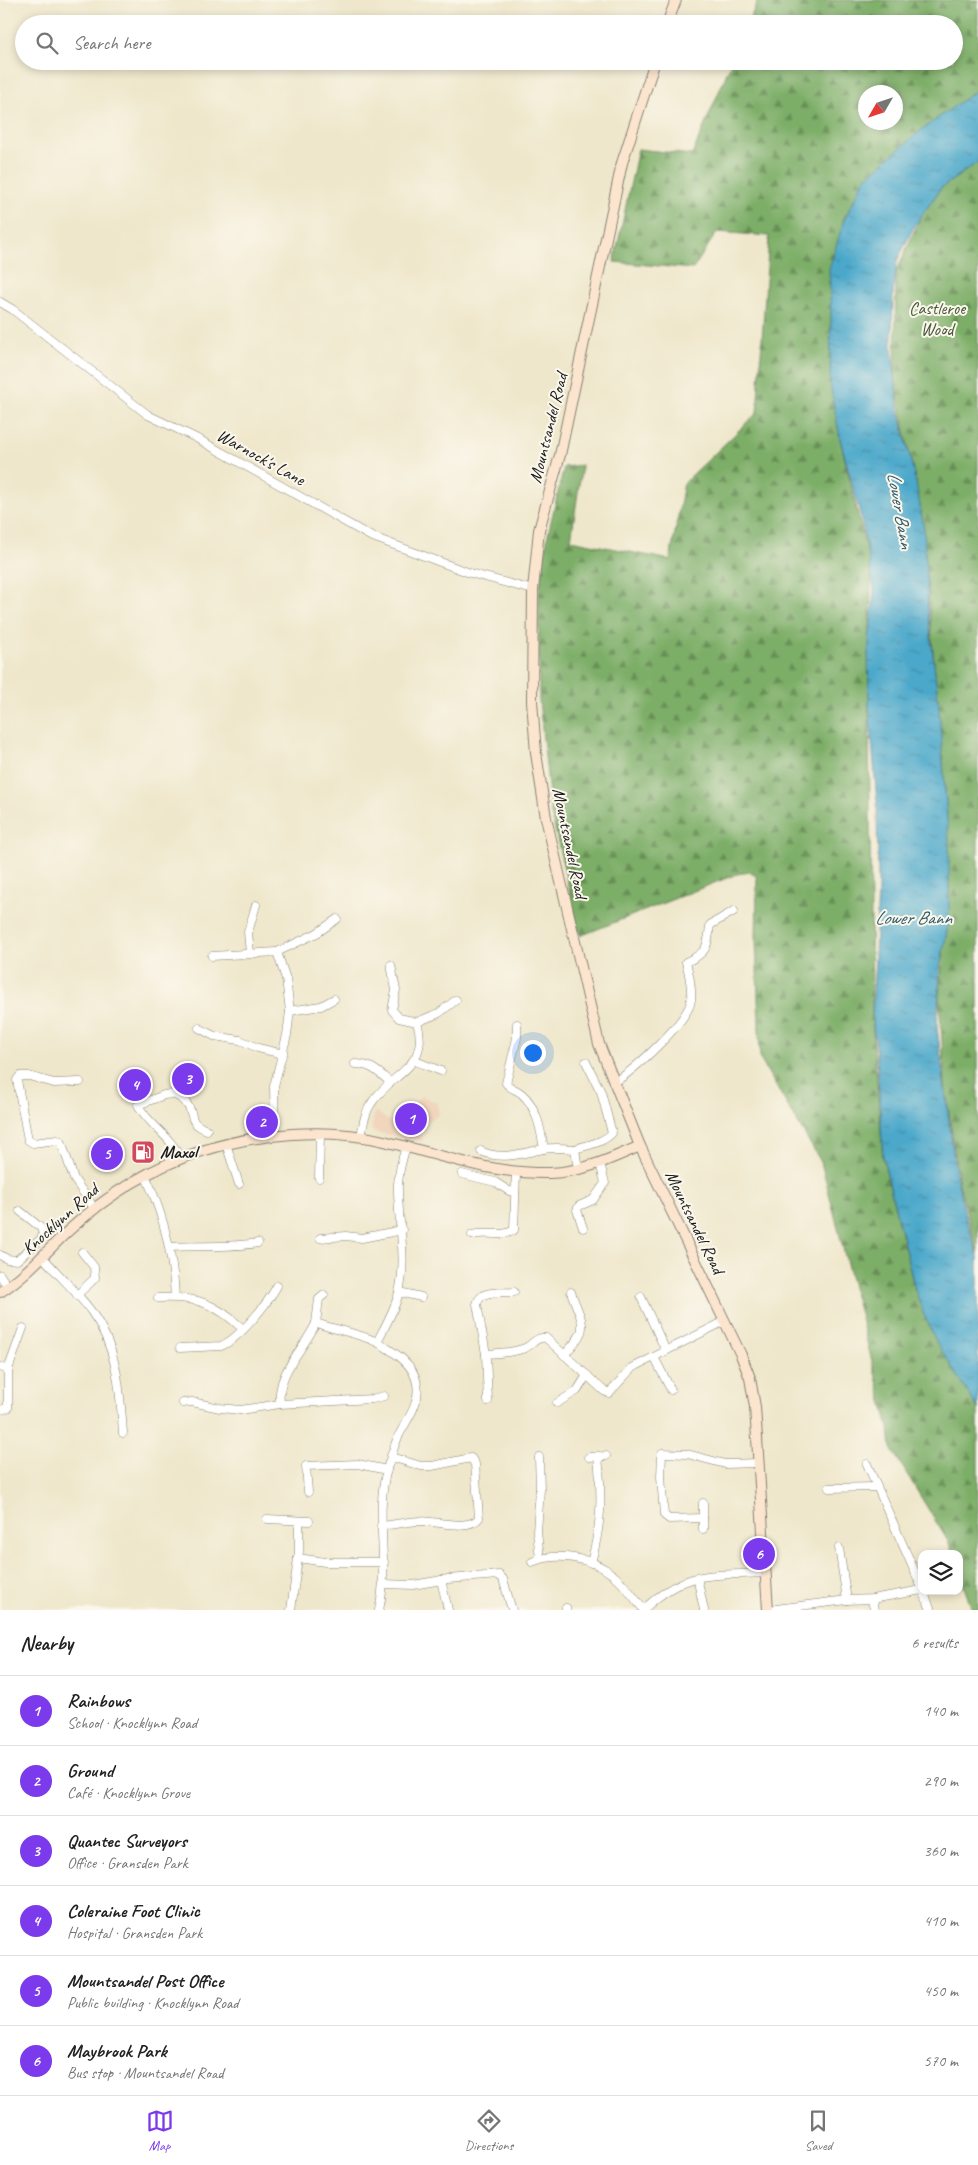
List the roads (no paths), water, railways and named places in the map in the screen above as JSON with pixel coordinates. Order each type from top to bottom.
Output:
[{"type":"street","points":[[670,15],[676,0]]},
{"type":"street","name":"Mountsandel Road","points":[[652,70],[622,164],[562,446],[539,530],[533,590],[532,701],[536,753],[546,818],[599,1044],[613,1083],[640,1146],[742,1355],[752,1386],[768,1610]]},
{"type":"street","name":"Warnock's Lane","points":[[0,302],[12,309],[148,415],[198,439],[370,536],[470,573],[533,590]]},
{"type":"street","points":[[250,954],[248,932],[256,905]]},
{"type":"street","points":[[613,1083],[640,1064],[686,1016],[691,1001],[686,962],[699,956],[708,946],[710,925],[734,911]]},
{"type":"street","points":[[212,956],[277,952],[317,933],[337,919]]},
{"type":"street","points":[[275,1135],[274,1086],[283,1054],[290,1011],[286,979],[277,952]]},
{"type":"street","points":[[391,965],[396,990],[392,1010],[399,1018],[417,1022],[439,1014],[456,1000]]},
{"type":"street","points":[[290,1011],[321,1006],[334,999]]},
{"type":"street","points":[[361,1137],[368,1109],[390,1082],[415,1061],[420,1049],[421,1034],[417,1022]]},
{"type":"street","points":[[517,1024],[517,1038],[506,1083],[508,1087],[524,1095],[534,1111],[540,1125],[544,1149]]},
{"type":"street","points":[[199,1028],[214,1036],[240,1040],[258,1048],[283,1054]]},
{"type":"street","points":[[415,1061],[426,1067],[441,1071]]},
{"type":"street","points":[[481,1151],[495,1156],[521,1155],[544,1149],[575,1149],[596,1143],[608,1137],[612,1133],[601,1092],[586,1062]]},
{"type":"street","points":[[355,1064],[364,1064],[374,1068],[390,1082]]},
{"type":"street","points":[[80,1082],[54,1083],[29,1076],[20,1076],[17,1080],[29,1142],[61,1141],[74,1179],[94,1208]]},
{"type":"street","points":[[180,1159],[175,1148],[144,1117],[138,1105],[151,1099],[173,1094],[187,1104],[192,1120],[196,1125],[207,1130]]},
{"type":"street","points":[[319,1178],[320,1134]]},
{"type":"street","name":"Knocklynn Road","points":[[4,1290],[94,1208],[120,1189],[180,1159],[226,1144],[275,1135],[320,1134],[361,1137],[484,1168],[516,1172],[552,1173],[600,1163],[640,1146]]},
{"type":"street","points":[[226,1144],[239,1184]]},
{"type":"street","points":[[377,1342],[399,1292],[402,1264],[402,1230],[398,1186],[399,1171],[406,1147]]},
{"type":"street","points":[[575,1149],[578,1169]]},
{"type":"street","points":[[583,1228],[577,1210],[579,1206],[593,1200],[605,1183],[600,1163]]},
{"type":"street","points":[[472,1235],[481,1232],[510,1233],[514,1230],[516,1172]]},
{"type":"street","points":[[462,1174],[495,1182],[509,1191],[515,1192]]},
{"type":"street","points":[[145,1175],[157,1206],[169,1247],[175,1297]]},
{"type":"street","points":[[0,1255],[7,1259],[17,1260],[41,1239],[43,1234],[41,1228],[20,1211]]},
{"type":"street","points":[[320,1238],[346,1236],[362,1238],[402,1230]]},
{"type":"street","points":[[169,1247],[212,1245],[226,1248],[258,1243]]},
{"type":"street","points":[[77,1295],[94,1278],[94,1267],[82,1252]]},
{"type":"street","points":[[42,1256],[95,1317],[114,1355],[120,1392],[123,1433]]},
{"type":"street","points":[[0,1276],[4,1290]]},
{"type":"street","points":[[180,1348],[227,1344],[243,1329],[277,1286]]},
{"type":"street","points":[[399,1292],[421,1297]]},
{"type":"street","points":[[488,1401],[486,1354],[477,1304],[478,1298],[483,1294],[514,1292]]},
{"type":"street","points":[[564,1355],[579,1339],[582,1331],[571,1292]]},
{"type":"street","points":[[280,1404],[282,1382],[286,1370],[316,1323],[319,1299],[324,1295]]},
{"type":"street","points":[[158,1298],[189,1298],[207,1303],[224,1313],[243,1329]]},
{"type":"street","points":[[641,1298],[666,1351]]},
{"type":"street","points":[[486,1354],[523,1349],[541,1337],[550,1340],[604,1391],[609,1393],[626,1372],[725,1321]]},
{"type":"street","points":[[316,1323],[334,1330],[364,1336],[377,1342],[410,1365],[418,1386],[418,1397],[391,1457],[382,1496],[384,1562],[379,1610]]},
{"type":"street","points":[[0,1410],[8,1408],[4,1368],[23,1328]]},
{"type":"street","points":[[654,1357],[671,1390]]},
{"type":"street","points":[[557,1403],[577,1390],[587,1375]]},
{"type":"street","points":[[183,1403],[192,1402],[240,1410],[280,1404],[372,1399],[384,1396]]},
{"type":"street","points":[[703,1518],[669,1519],[664,1515],[661,1477],[662,1453],[687,1454],[725,1464],[759,1463]]},
{"type":"street","points":[[589,1457],[602,1456],[602,1509],[598,1541],[591,1563]]},
{"type":"street","points":[[382,1526],[418,1521],[453,1524],[474,1523],[479,1518],[475,1464],[471,1458],[432,1466],[421,1466],[391,1457]]},
{"type":"street","points":[[539,1457],[540,1489],[536,1532],[540,1559]]},
{"type":"street","points":[[308,1492],[306,1466],[358,1464],[387,1470]]},
{"type":"street","points":[[867,1464],[918,1581]]},
{"type":"street","points":[[829,1488],[876,1486]]},
{"type":"street","points":[[703,1503],[703,1528]]},
{"type":"street","points":[[267,1519],[309,1521]]},
{"type":"street","points":[[291,1610],[298,1558],[300,1521]]},
{"type":"street","points":[[839,1548],[847,1600]]},
{"type":"street","points":[[532,1562],[540,1559],[568,1557],[591,1563],[612,1574],[644,1610],[676,1584],[697,1577],[765,1573]]},
{"type":"street","points":[[298,1558],[325,1562],[384,1562]]},
{"type":"street","points":[[383,1584],[413,1584],[499,1575],[503,1580],[512,1610]]},
{"type":"street","points":[[697,1577],[704,1610]]},
{"type":"street","points":[[441,1580],[448,1610]]},
{"type":"street","points":[[768,1610],[847,1600],[872,1599],[918,1591]]},
{"type":"street","points":[[924,1595],[931,1610]]},
{"type":"street","points":[[872,1599],[874,1610]]},
{"type":"water","name":"Lower Bann","points":[[978,89],[978,162],[941,188],[915,225],[897,261],[893,293],[892,347],[898,406],[916,482],[924,529],[928,611],[939,707],[949,843],[949,921],[940,968],[937,1027],[956,1174],[965,1214],[978,1256],[978,1409],[937,1343],[924,1315],[915,1290],[883,1158],[876,1044],[872,1020],[878,889],[877,803],[869,706],[868,653],[874,590],[861,517],[840,439],[830,382],[831,317],[829,269],[844,220],[865,178],[924,128]]},
{"type":"place","name":"Quantec Surveyors","points":[[188,1079]]},
{"type":"place","name":"Coleraine Foot Clinic","points":[[135,1085]]},
{"type":"place","name":"Rainbows","points":[[411,1119]]},
{"type":"place","name":"Ground","points":[[262,1122]]},
{"type":"place","name":"Maxol","points":[[143,1152]]},
{"type":"place","name":"Mountsandel Post Office","points":[[107,1154]]},
{"type":"place","name":"Maybrook Park","points":[[759,1554]]},
{"type":"park label","name":"Castleroe Wood","points":[[937,318]]}]
